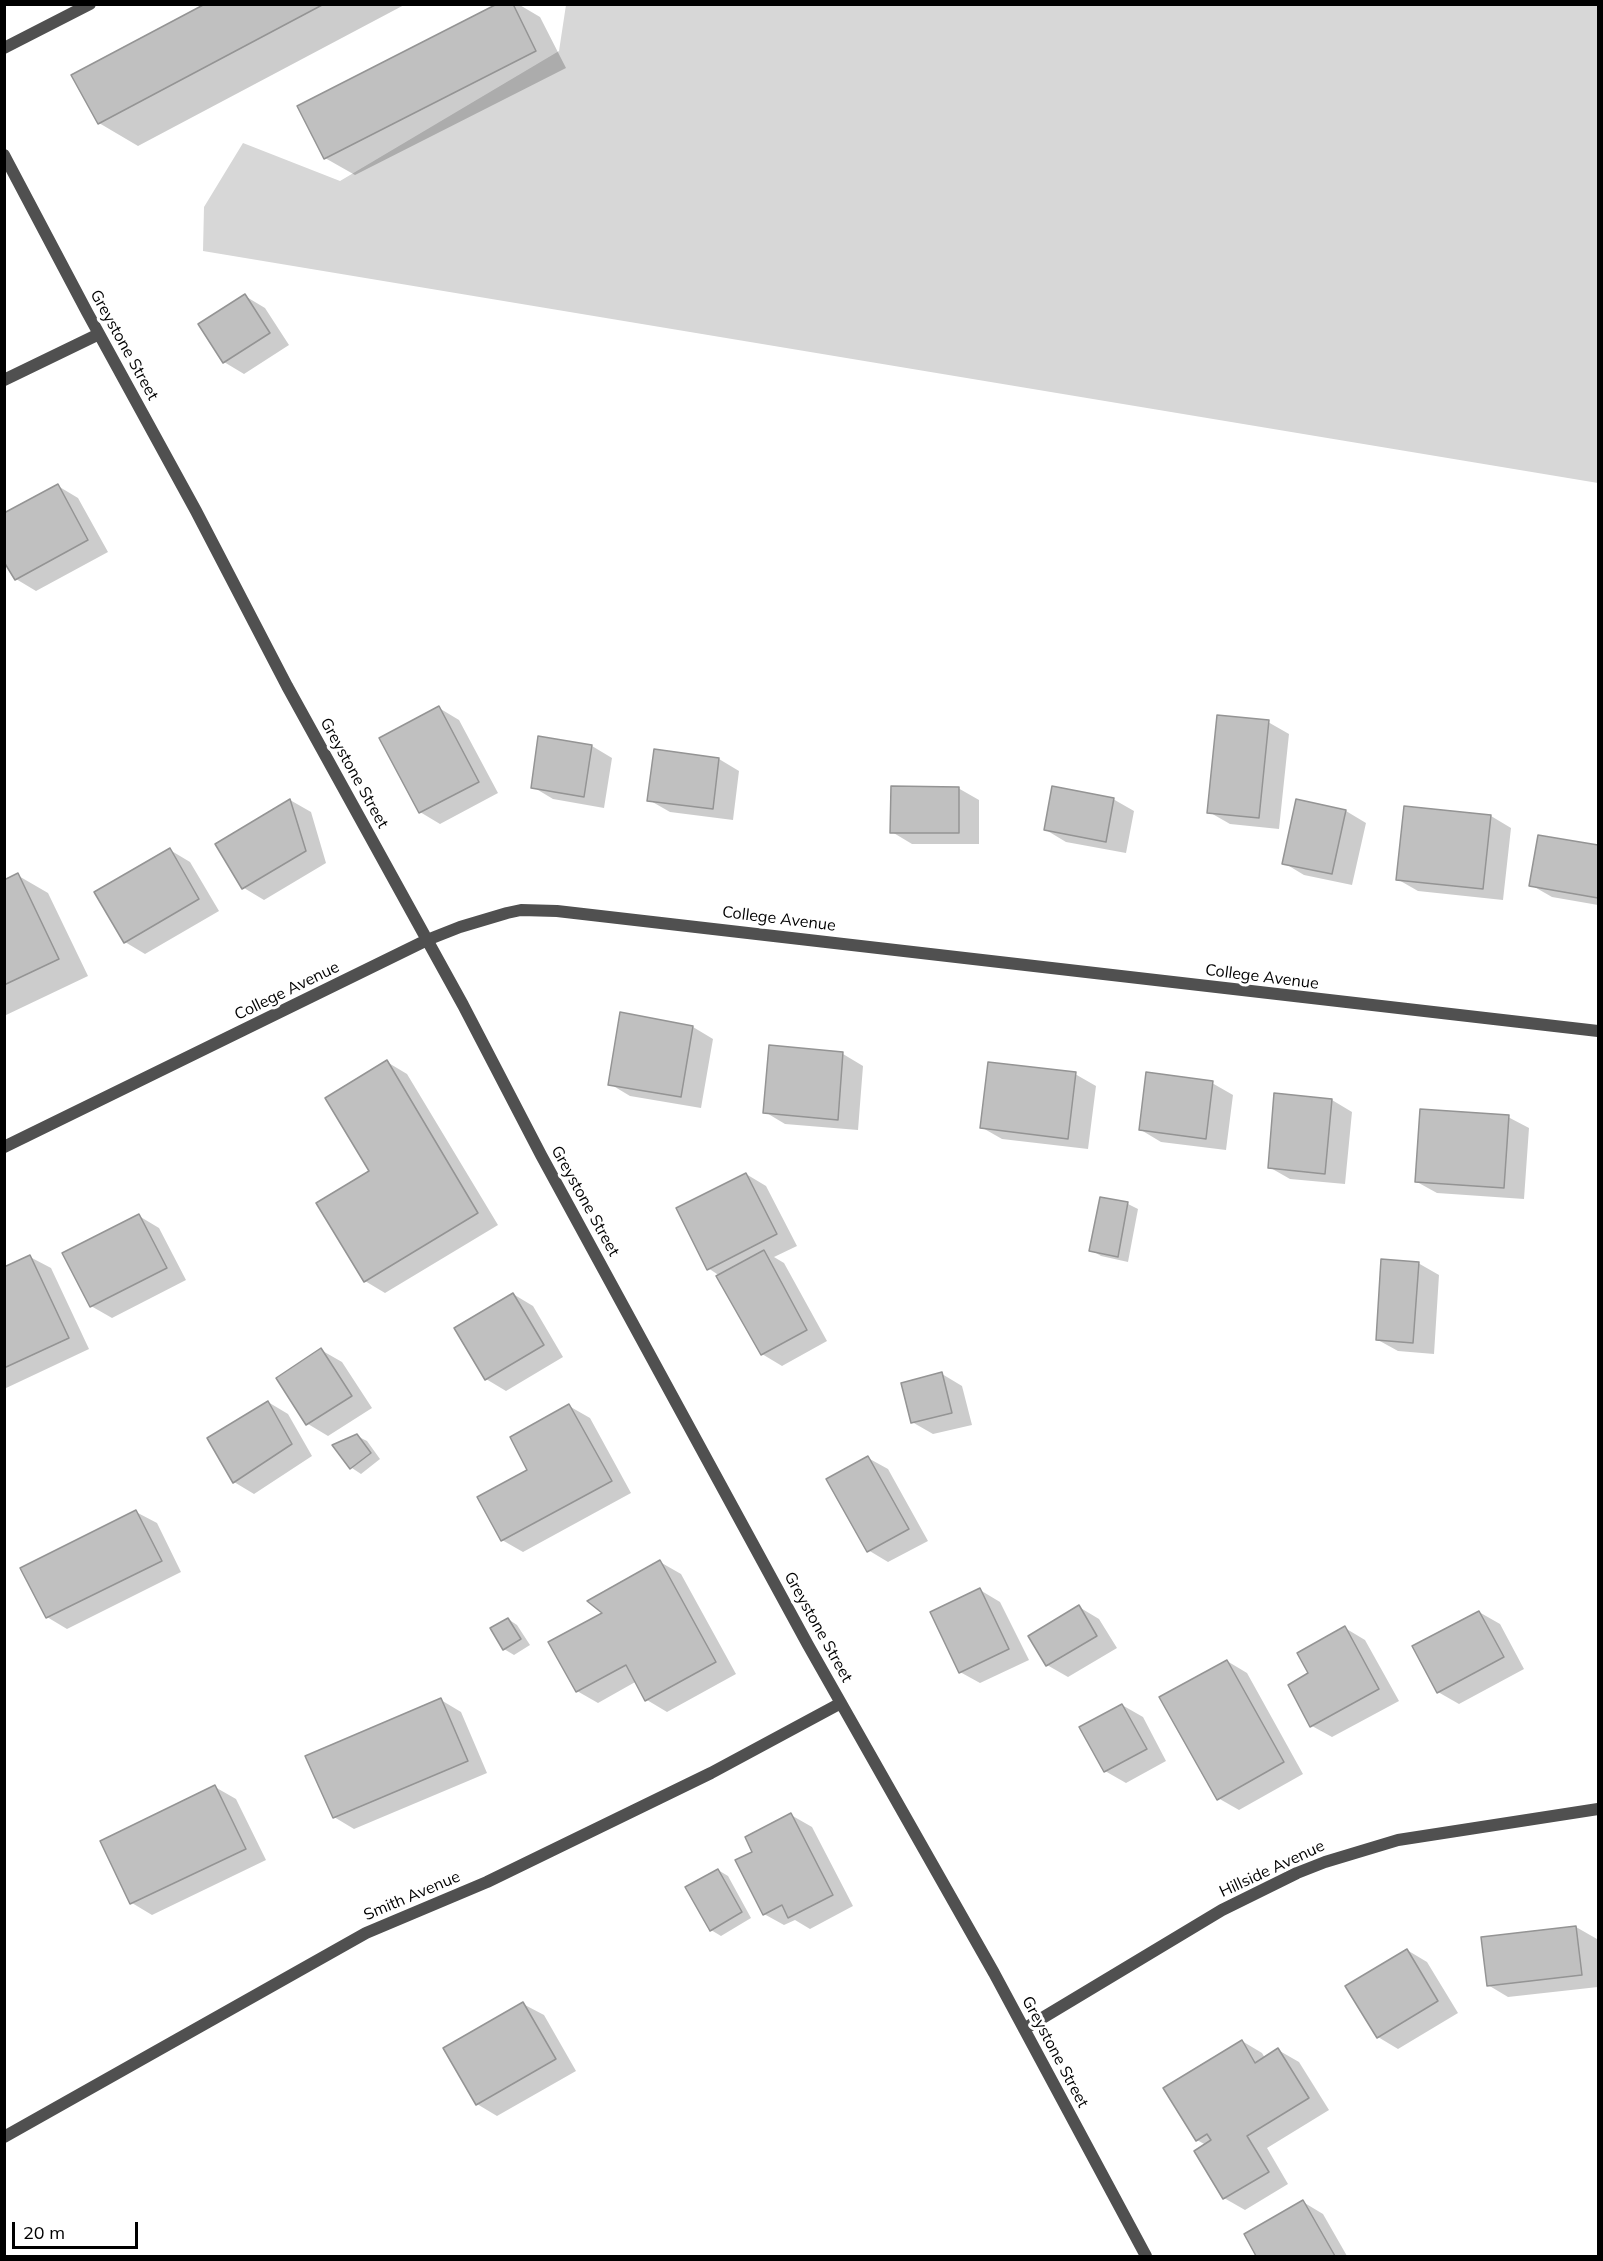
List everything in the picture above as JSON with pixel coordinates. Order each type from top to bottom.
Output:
[{"type":"street","points":[[4,48],[90,4]]},
{"type":"street","name":"Greystone Street","points":[[4,155],[196,511],[287,686],[428,940],[541,1155],[841,1703],[1024,2029],[1146,2256]]},
{"type":"street","points":[[4,380],[99,334]]},
{"type":"street","name":"College Avenue","points":[[4,1147],[428,940],[460,927],[507,913],[527,910],[557,911],[1599,1031]]},
{"type":"street","name":"Smith Avenue","points":[[4,2137],[366,1933],[487,1882],[700,1779],[841,1703]]},
{"type":"street","name":"Hillside Avenue","points":[[1024,2029],[1222,1910],[1297,1873],[1325,1862],[1398,1840],[1599,1809]]},
{"type":"shaded area","points":[[566,5],[1598,5],[1598,483],[203,251],[204,207],[243,143],[340,181],[559,51]]},
{"type":"building","points":[[205,4],[324,4],[98,124],[71,75]]},
{"type":"building","points":[[497,4],[513,4],[536,51],[324,159],[297,106]]},
{"type":"building","points":[[245,294],[270,333],[223,363],[198,324]]},
{"type":"building","points":[[58,484],[88,540],[15,580],[4,562],[4,513]]},
{"type":"building","points":[[439,706],[479,782],[419,813],[379,738]]},
{"type":"building","points":[[1217,715],[1269,720],[1259,818],[1207,813]]},
{"type":"building","points":[[538,736],[592,745],[584,797],[531,788]]},
{"type":"building","points":[[654,749],[719,758],[713,809],[647,801]]},
{"type":"building","points":[[891,786],[959,787],[959,833],[890,833]]},
{"type":"building","points":[[1052,786],[1114,798],[1106,842],[1044,830]]},
{"type":"building","points":[[290,799],[306,851],[242,889],[215,844]]},
{"type":"building","points":[[1296,799],[1346,810],[1332,874],[1282,864]]},
{"type":"building","points":[[1404,806],[1491,815],[1483,889],[1396,880]]},
{"type":"building","points":[[1538,835],[1598,845],[1598,898],[1529,886]]},
{"type":"building","points":[[170,848],[199,899],[124,943],[94,892]]},
{"type":"building","points":[[18,873],[59,959],[4,985],[4,880]]},
{"type":"building","points":[[620,1012],[693,1026],[681,1097],[608,1085]]},
{"type":"building","points":[[769,1045],[843,1052],[838,1120],[763,1113]]},
{"type":"building","points":[[387,1060],[478,1213],[364,1282],[316,1203],[369,1171],[325,1098]]},
{"type":"building","points":[[988,1062],[1076,1072],[1068,1139],[980,1128]]},
{"type":"building","points":[[1146,1072],[1213,1081],[1206,1139],[1139,1130]]},
{"type":"building","points":[[1274,1093],[1332,1099],[1325,1174],[1268,1168]]},
{"type":"building","points":[[1420,1109],[1509,1115],[1504,1188],[1415,1182]]},
{"type":"building","points":[[746,1173],[777,1234],[707,1270],[676,1208]]},
{"type":"building","points":[[1100,1197],[1128,1202],[1118,1257],[1089,1251]]},
{"type":"building","points":[[139,1214],[167,1268],[90,1307],[62,1253]]},
{"type":"building","points":[[764,1250],[807,1330],[761,1355],[716,1276]]},
{"type":"building","points":[[30,1255],[69,1338],[4,1368],[4,1267]]},
{"type":"building","points":[[1381,1259],[1419,1262],[1413,1343],[1376,1340]]},
{"type":"building","points":[[513,1293],[544,1345],[485,1380],[454,1328]]},
{"type":"building","points":[[321,1348],[352,1396],[306,1425],[276,1378]]},
{"type":"building","points":[[942,1372],[952,1413],[911,1423],[901,1383]]},
{"type":"building","points":[[268,1401],[292,1444],[233,1483],[207,1438]]},
{"type":"building","points":[[569,1404],[612,1481],[501,1541],[477,1497],[527,1470],[510,1437]]},
{"type":"building","points":[[357,1434],[371,1453],[350,1469],[332,1445]]},
{"type":"building","points":[[868,1456],[909,1529],[867,1552],[826,1479]]},
{"type":"building","points":[[136,1510],[162,1561],[46,1618],[20,1568]]},
{"type":"building","points":[[660,1560],[716,1662],[645,1701],[626,1665],[576,1692],[548,1642],[602,1613],[587,1601]]},
{"type":"building","points":[[980,1588],[1009,1649],[959,1673],[930,1612]]},
{"type":"building","points":[[1079,1605],[1097,1636],[1046,1666],[1028,1636]]},
{"type":"building","points":[[1479,1611],[1504,1657],[1437,1693],[1412,1646]]},
{"type":"building","points":[[508,1618],[521,1639],[503,1650],[490,1628]]},
{"type":"building","points":[[1345,1626],[1379,1689],[1310,1727],[1288,1685],[1308,1673],[1297,1653]]},
{"type":"building","points":[[1227,1660],[1284,1762],[1217,1800],[1159,1697]]},
{"type":"building","points":[[441,1698],[468,1761],[333,1818],[305,1756]]},
{"type":"building","points":[[1122,1704],[1147,1749],[1104,1772],[1079,1727]]},
{"type":"building","points":[[215,1785],[246,1849],[130,1904],[100,1841]]},
{"type":"building","points":[[791,1813],[833,1895],[788,1918],[782,1905],[763,1915],[735,1860],[752,1852],[745,1837]]},
{"type":"building","points":[[718,1869],[742,1912],[710,1931],[685,1887]]},
{"type":"building","points":[[1576,1926],[1582,1975],[1487,1986],[1481,1937]]},
{"type":"building","points":[[1407,1949],[1438,2001],[1377,2038],[1345,1986]]},
{"type":"building","points":[[523,2002],[556,2059],[476,2105],[443,2048]]},
{"type":"building","points":[[1242,2040],[1255,2063],[1278,2048],[1309,2098],[1247,2136],[1269,2172],[1223,2199],[1194,2151],[1211,2140],[1207,2134],[1196,2141],[1163,2088]]},
{"type":"building","points":[[1303,2200],[1335,2256],[1256,2256],[1244,2234]]}]
